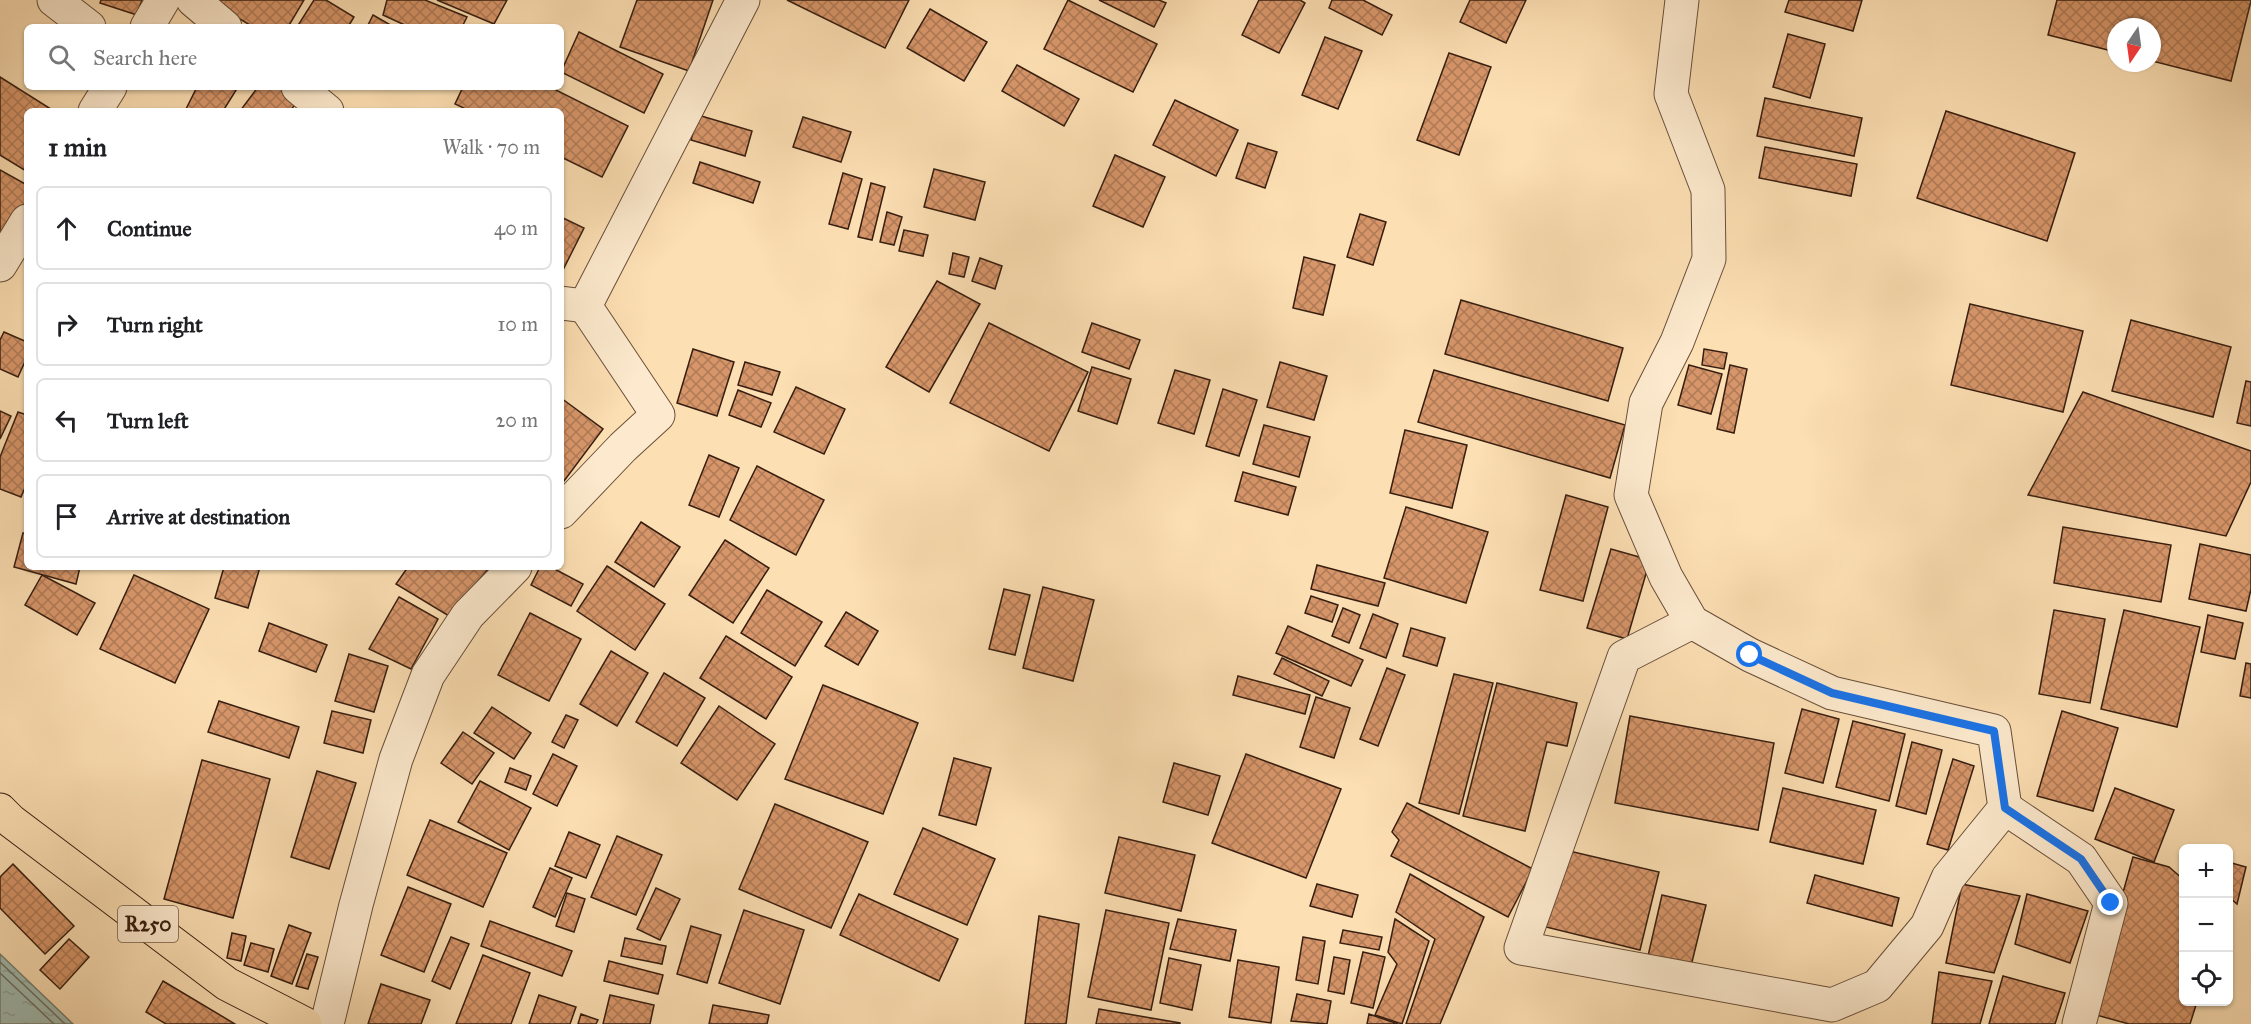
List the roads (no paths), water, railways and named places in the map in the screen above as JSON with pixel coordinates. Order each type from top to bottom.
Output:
[{"type":"main road","name":"R250","points":[[0,810],[11,821],[227,984],[305,1024]]},
{"type":"street","points":[[54,0],[85,24]]},
{"type":"street","points":[[149,24],[163,0]]},
{"type":"street","points":[[193,0],[221,24]]},
{"type":"street","points":[[564,509],[623,447],[658,415],[573,305],[743,0]]},
{"type":"street","points":[[1682,0],[1671,94],[1708,190],[1709,259],[1677,342],[1646,403],[1631,495],[1666,577],[1692,622],[1750,655],[1832,693],[1994,731],[2005,808],[1948,878],[1928,926],[1877,986],[1832,1005],[1521,948],[1624,657],[1692,622]]},
{"type":"street","points":[[97,108],[108,90]]},
{"type":"street","points":[[302,90],[323,108]]},
{"type":"street","points":[[0,265],[24,226]]},
{"type":"street","points":[[327,1024],[356,905],[396,759],[428,675],[468,615],[512,570]]},
{"type":"street","points":[[2005,808],[2081,859],[2111,903],[2079,1024]]},
{"type":"water","points":[[0,954],[73,1024],[0,1024]]}]
